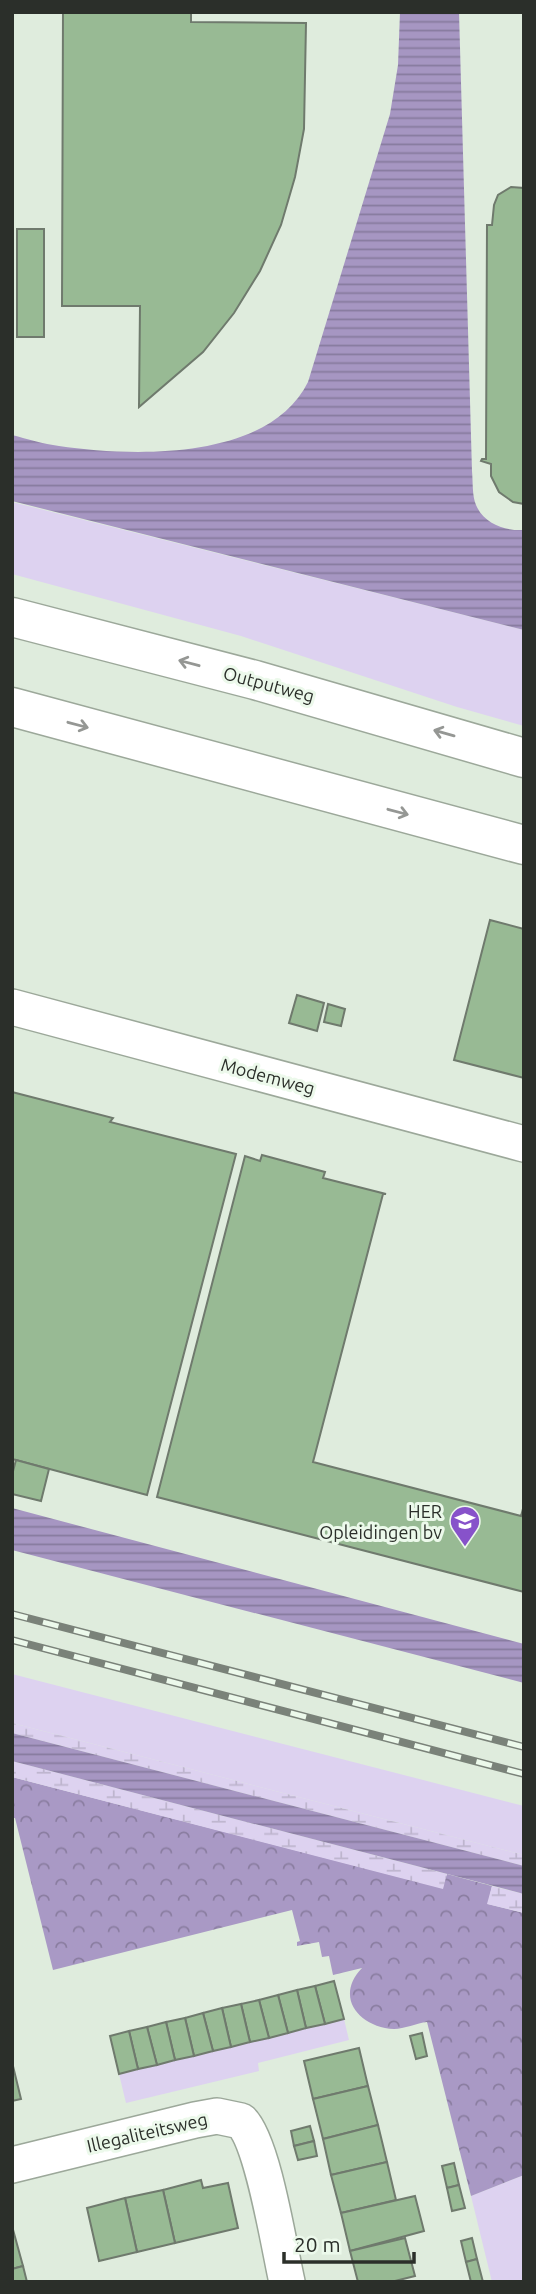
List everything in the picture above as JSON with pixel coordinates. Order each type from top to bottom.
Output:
[{"type":"main road","name":"Outputweg","points":[[12,617],[255,680],[524,758]]},
{"type":"main road","points":[[12,707],[524,845]]},
{"type":"street","name":"Modemweg","points":[[12,1007],[524,1144]]},
{"type":"street","name":"Illegaliteitsweg","points":[[12,2165],[195,2120],[217,2116],[241,2121],[251,2133],[260,2162],[287,2282]]},
{"type":"green space","points":[[12,502],[524,630],[524,726],[457,707],[241,636],[12,574]]},
{"type":"green space","points":[[12,1674],[524,1806],[524,1855],[12,1723]]},
{"type":"green space","points":[[12,1723],[524,1855],[524,1866],[12,1733]]},
{"type":"green space","points":[[12,1761],[447,1874],[443,1889],[12,1777]]},
{"type":"green space","points":[[12,1777],[442,1888],[447,1874],[492,1886],[488,1904],[524,1913],[524,2175],[471,2196],[427,2022],[394,2029],[370,2023],[361,2016],[354,2009],[350,1989],[362,1968],[333,1975],[329,1956],[322,1957],[319,1942],[297,1946],[300,1941],[292,1910],[53,1970],[15,1818],[12,1818]]},
{"type":"green space","points":[[492,1886],[524,1894],[524,1913],[487,1904]]},
{"type":"green space","points":[[344,2019],[349,2040],[258,2063],[259,2071],[126,2103],[119,2074]]},
{"type":"green space","points":[[524,2175],[524,2282],[492,2282],[471,2196]]},
{"type":"shaded area","points":[[400,12],[459,12],[473,493],[480,512],[490,522],[503,528],[524,530],[524,630],[12,501],[12,435],[90,450],[124,452],[197,448],[232,440],[263,427],[289,408],[308,382],[390,114],[398,65]]},
{"type":"shaded area","points":[[12,1508],[524,1644],[524,1683],[12,1550]]},
{"type":"shaded area","points":[[12,1733],[524,1866],[524,1894],[12,1761]]},
{"type":"building","points":[[63,12],[191,12],[191,22],[306,23],[304,129],[295,177],[281,225],[260,271],[234,313],[203,352],[139,407],[140,306],[62,306]]},
{"type":"building","points":[[511,187],[524,188],[524,504],[513,502],[499,492],[491,476],[491,464],[481,461],[486,459],[487,225],[492,225],[498,195]]},
{"type":"building","points":[[17,229],[44,229],[44,337],[17,337]]},
{"type":"building","points":[[490,920],[524,929],[524,1078],[454,1060]]},
{"type":"building","points":[[297,995],[324,1003],[317,1031],[289,1023]]},
{"type":"building","points":[[328,1004],[345,1009],[341,1026],[324,1022]]},
{"type":"building","points":[[12,1092],[113,1118],[110,1122],[236,1154],[147,1495],[12,1459]]},
{"type":"building","points":[[262,1155],[325,1172],[323,1178],[386,1194],[383,1194],[313,1462],[521,1516],[524,1505],[524,1592],[157,1497],[245,1156],[260,1161]]},
{"type":"building","points":[[16,1460],[49,1469],[41,1501],[12,1494],[12,1475]]},
{"type":"building","points":[[334,1981],[344,2019],[325,2024],[315,1986]]},
{"type":"building","points":[[315,1986],[325,2024],[306,2028],[297,1990]]},
{"type":"building","points":[[297,1990],[306,2028],[288,2033],[278,1995]]},
{"type":"building","points":[[278,1995],[288,2033],[269,2038],[259,2000]]},
{"type":"building","points":[[259,2000],[269,2038],[250,2042],[241,2004]]},
{"type":"building","points":[[241,2004],[250,2042],[231,2047],[222,2008]]},
{"type":"building","points":[[222,2008],[231,2047],[213,2051],[203,2013]]},
{"type":"building","points":[[203,2013],[213,2051],[194,2056],[185,2018]]},
{"type":"building","points":[[185,2018],[194,2056],[175,2060],[166,2022]]},
{"type":"building","points":[[166,2022],[175,2060],[157,2065],[147,2027]]},
{"type":"building","points":[[147,2027],[157,2065],[138,2069],[129,2031]]},
{"type":"building","points":[[129,2031],[138,2069],[119,2074],[110,2036]]},
{"type":"building","points":[[422,2033],[427,2056],[416,2059],[410,2036]]},
{"type":"building","points":[[359,2048],[368,2086],[313,2099],[304,2061]]},
{"type":"building","points":[[12,2062],[21,2099],[12,2101]]},
{"type":"building","points":[[368,2086],[378,2125],[323,2139],[313,2099]]},
{"type":"building","points":[[378,2125],[387,2162],[331,2175],[323,2139]]},
{"type":"building","points":[[310,2126],[314,2141],[294,2146],[291,2131]]},
{"type":"building","points":[[314,2141],[317,2156],[298,2160],[294,2146]]},
{"type":"building","points":[[387,2162],[396,2200],[341,2213],[331,2175]]},
{"type":"building","points":[[454,2163],[459,2185],[447,2188],[442,2166]]},
{"type":"building","points":[[201,2180],[203,2188],[228,2183],[238,2228],[175,2243],[163,2190]]},
{"type":"building","points":[[459,2185],[465,2208],[452,2211],[447,2188]]},
{"type":"building","points":[[163,2190],[175,2243],[137,2252],[125,2198]]},
{"type":"building","points":[[415,2196],[424,2231],[350,2251],[341,2213]]},
{"type":"building","points":[[125,2198],[137,2252],[99,2261],[87,2208]]},
{"type":"building","points":[[12,2226],[23,2266],[12,2269]]},
{"type":"building","points":[[405,2238],[415,2276],[391,2282],[358,2282],[350,2251]]},
{"type":"building","points":[[472,2238],[477,2259],[466,2262],[461,2241]]},
{"type":"building","points":[[477,2259],[483,2282],[471,2282],[466,2262]]},
{"type":"building","points":[[23,2266],[27,2282],[12,2282],[12,2269]]},
{"type":"railway","points":[[12,1614],[524,1747]]},
{"type":"railway","points":[[12,1640],[524,1774]]},
{"type":"place","name":"HER Opleidingen bv","points":[[465,1548]]}]
